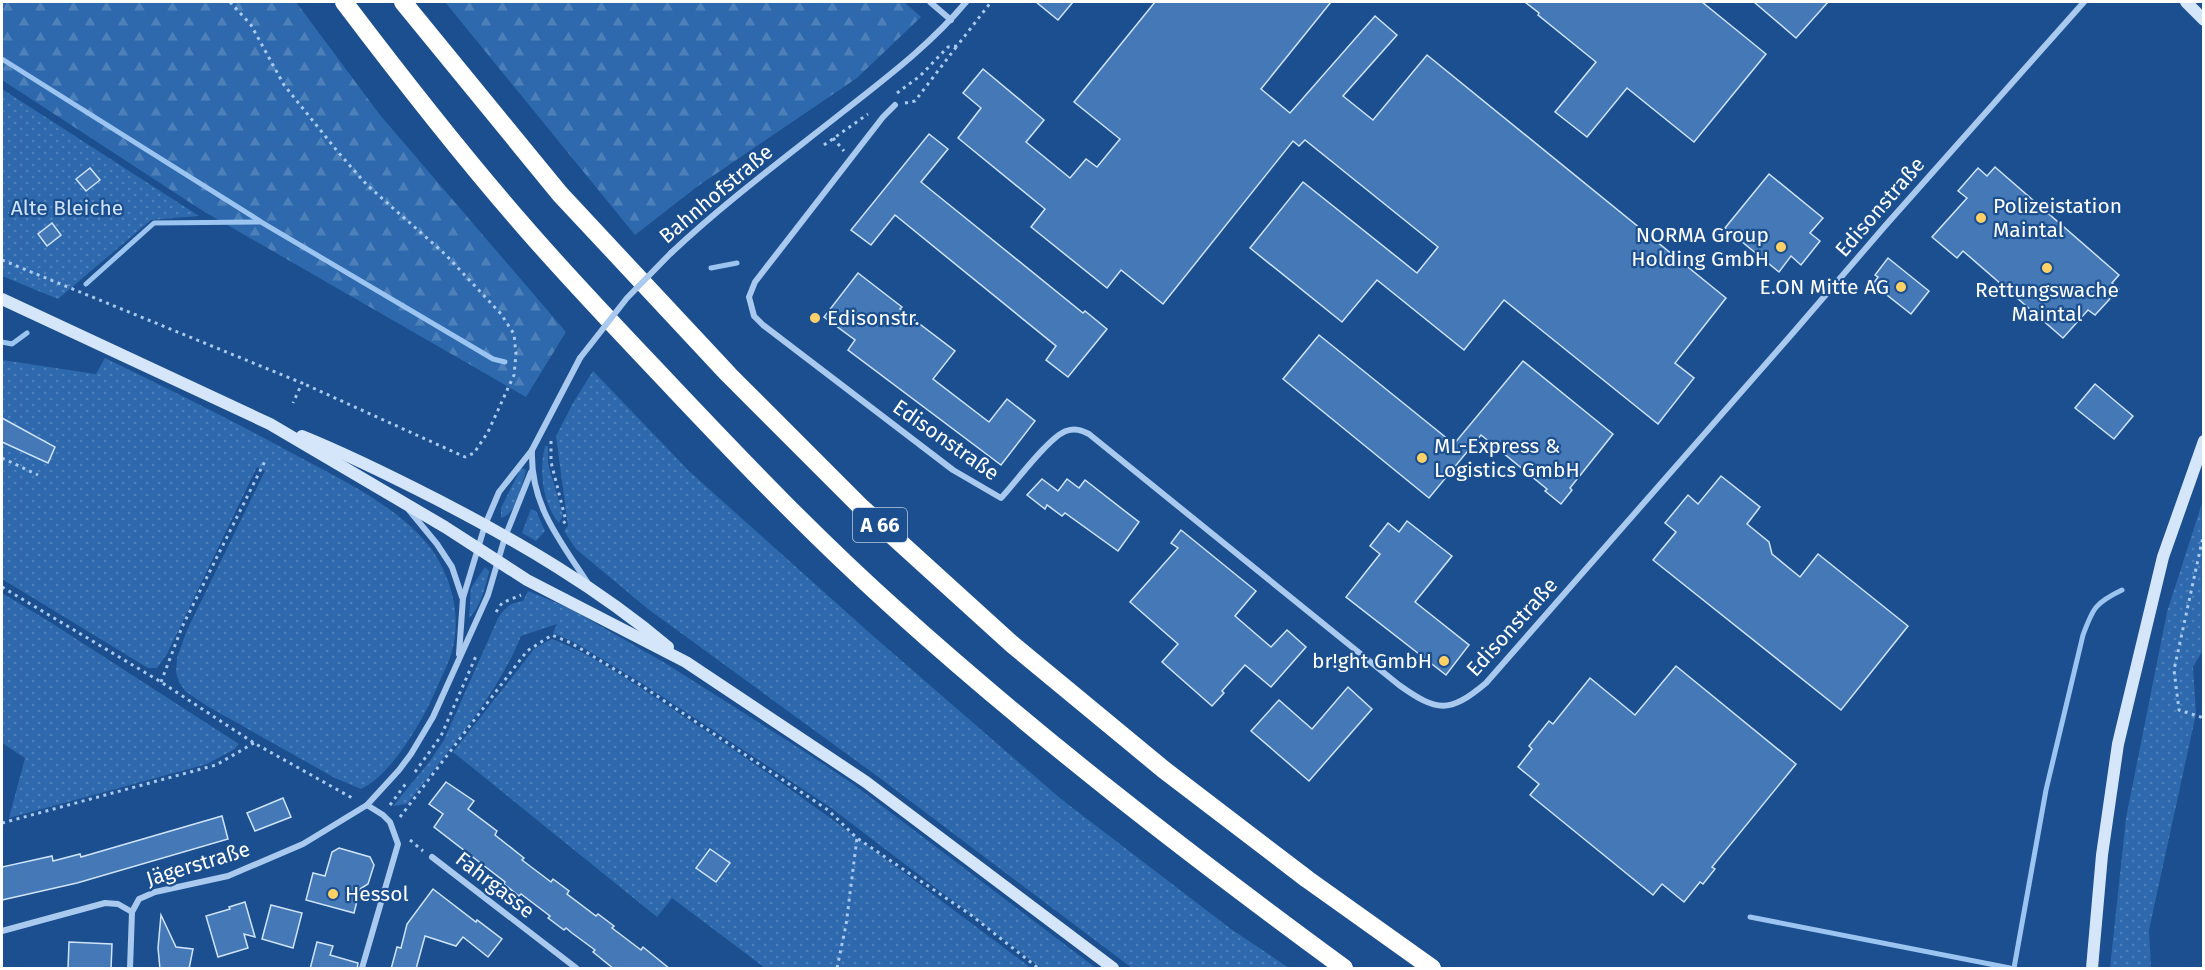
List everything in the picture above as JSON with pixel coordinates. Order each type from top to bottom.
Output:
[{"type":"highway","name":"A 66","points":[[344,2],[526,228],[582,291],[737,455],[828,546],[893,608],[995,697],[1152,823],[1344,969]]},
{"type":"highway","name":"A 66","points":[[403,2],[560,194],[670,314],[773,421],[870,516],[1013,645],[1163,769],[1307,879],[1432,969]]},
{"type":"main road","points":[[2186,2],[2204,20]]},
{"type":"main road","points":[[2,299],[270,424],[402,501],[527,580],[686,662],[866,782],[1113,969]]},
{"type":"main road","points":[[270,424],[350,455],[485,525],[591,588],[628,613],[686,662]]},
{"type":"main road","points":[[2092,969],[2104,844],[2118,744],[2163,557],[2204,441]]},
{"type":"street","points":[[930,2],[951,20]]},
{"type":"street","name":"Bahnhofstraße","points":[[459,657],[463,598],[485,525],[499,492],[532,450],[580,358],[627,298],[671,253],[723,207],[882,82],[951,20],[966,2]]},
{"type":"street","name":"Edisonstraße","points":[[895,105],[883,117],[755,282],[748,297],[752,309],[763,325],[953,470],[1001,498],[1056,437],[1071,429],[1089,434],[1399,685],[1432,705],[1451,706],[1486,683],[1884,226],[2084,2]]},
{"type":"street","name":"Bahnhofstraße","points":[[532,450],[531,472],[539,500],[553,531],[591,588]]},
{"type":"street","name":"Bahnhofstraße","points":[[367,805],[399,770],[424,733],[488,594],[505,537],[531,472]]},
{"type":"street","name":"Bahnhofstraße","points":[[402,501],[437,544],[452,567],[463,598]]},
{"type":"street","points":[[362,969],[398,844],[393,827],[383,815],[367,805]]},
{"type":"street","name":"Jägerstraße","points":[[2,931],[105,903],[118,904],[132,912],[140,899],[155,892],[228,876],[276,856],[367,805]]},
{"type":"street","name":"Fahrgasse","points":[[432,857],[576,969]]},
{"type":"street","points":[[130,969],[132,912]]},
{"type":"path","points":[[2,260],[302,383],[465,457],[474,453],[488,432],[514,375],[516,354],[514,334],[501,314],[446,255],[367,185],[338,152],[284,85],[251,25],[230,2]]},
{"type":"path","points":[[895,105],[915,101],[991,2]]},
{"type":"path","points":[[892,96],[920,76],[948,47],[957,46]]},
{"type":"path","points":[[818,149],[874,110]]},
{"type":"path","points":[[833,138],[843,150]]},
{"type":"path","points":[[293,403],[302,383]]},
{"type":"path","points":[[551,440],[551,462],[566,521]]},
{"type":"path","points":[[2,458],[38,475]]},
{"type":"path","points":[[161,682],[182,627],[266,459]]},
{"type":"path","points":[[2204,532],[2174,670],[2179,710],[2204,718]]},
{"type":"path","points":[[2,587],[161,682],[254,743],[367,805]]},
{"type":"path","points":[[393,827],[527,651],[552,635],[639,684],[828,810],[857,838],[971,915],[1038,969]]},
{"type":"path","points":[[2,823],[216,765],[254,743]]},
{"type":"path","name":"Fahrgasse","points":[[393,827],[432,857]]},
{"type":"path","points":[[837,969],[846,925],[857,838]]},
{"type":"green space","points":[[2,2],[296,2],[380,115],[566,332],[526,397],[203,211],[2,80]]},
{"type":"green space","points":[[445,2],[904,2],[921,17],[857,78],[698,186],[635,235]]},
{"type":"green space","name":"Alte Bleiche","points":[[2,89],[199,216],[151,220],[58,299],[2,276]]},
{"type":"green space","points":[[105,358],[197,403],[350,484],[393,512],[412,528],[428,545],[440,563],[448,582],[455,612],[455,632],[450,658],[416,728],[396,758],[373,782],[361,789],[335,778],[207,706],[185,691],[179,682],[176,672],[177,658],[187,630],[265,471],[257,467],[167,654],[157,668],[148,668],[2,579],[2,360],[96,374]]},
{"type":"green space","points":[[593,371],[690,472],[872,635],[1061,799],[1231,929],[1289,968],[1132,968],[877,776],[648,609],[576,549],[564,531],[568,526],[556,436]]},
{"type":"green space","points":[[545,446],[548,446],[548,464],[563,515],[559,523],[549,506],[543,486],[542,465]]},
{"type":"green space","points":[[521,468],[526,470],[518,498],[511,511],[501,518],[501,508]]},
{"type":"green space","points":[[2203,500],[2203,650],[2193,667],[2196,714],[2149,930],[2151,968],[2110,968],[2126,818],[2167,612]]},
{"type":"green space","points":[[531,509],[536,511],[545,531],[536,541],[522,533]]},
{"type":"green space","points":[[485,567],[489,571],[484,589],[469,618],[471,588]]},
{"type":"green space","points":[[528,591],[569,608],[665,663],[802,750],[853,784],[1096,968],[1041,968],[830,807],[640,682],[572,641],[553,633],[557,624],[521,636],[499,680],[470,723],[407,804],[393,806],[444,740],[498,618],[509,606],[523,601]]},
{"type":"green space","points":[[2,593],[239,744],[235,749],[207,764],[9,818],[25,758],[2,743]]},
{"type":"green space","points":[[552,639],[605,665],[733,749],[862,841],[1031,968],[765,968],[672,898],[657,917],[453,752],[535,648]]},
{"type":"building","points":[[1036,2],[1073,2],[1058,20]]},
{"type":"building","points":[[1155,2],[1331,2],[1261,89],[1290,113],[1375,16],[1397,35],[1343,96],[1373,120],[1427,55],[1726,298],[1675,363],[1694,378],[1658,424],[1504,300],[1464,350],[1377,280],[1342,322],[1250,248],[1303,182],[1417,273],[1438,247],[1305,140],[1299,146],[1293,141],[1163,304],[1121,270],[1107,288],[1031,227],[1045,209],[958,138],[981,108],[963,93],[983,69],[1044,120],[1026,142],[1070,178],[1086,159],[1097,167],[1120,139],[1074,102]]},
{"type":"building","points":[[1525,2],[1702,2],[1766,54],[1694,142],[1627,88],[1587,137],[1555,112],[1596,62]]},
{"type":"building","points":[[1754,2],[1828,2],[1796,38]]},
{"type":"building","points":[[929,134],[948,149],[921,182],[1083,313],[1085,311],[1107,329],[1068,377],[1046,360],[1056,346],[895,215],[871,245],[851,230]]},
{"type":"building","name":"Rettungswache Maintal","points":[[1995,167],[2119,275],[2112,283],[2119,289],[2095,315],[2088,310],[2063,338],[1963,251],[1957,258],[1932,237],[1967,198],[1958,191],[1978,168],[1987,176]]},
{"type":"building","points":[[90,168],[100,180],[86,191],[76,179]]},
{"type":"building","points":[[1769,174],[1823,218],[1810,233],[1820,241],[1801,265],[1791,256],[1779,272],[1725,228]]},
{"type":"building","points":[[52,223],[61,235],[47,246],[38,234]]},
{"type":"building","name":"E.ON Mitte AG","points":[[1888,258],[1929,291],[1911,314],[1873,284],[1878,277],[1875,275]]},
{"type":"building","points":[[858,273],[955,351],[933,379],[989,422],[1007,399],[1035,421],[1001,465],[848,350],[855,340],[824,317]]},
{"type":"building","points":[[1319,335],[1454,444],[1523,361],[1613,434],[1570,488],[1572,490],[1561,504],[1545,491],[1547,489],[1481,435],[1429,498],[1283,379]]},
{"type":"building","points":[[2095,384],[2133,416],[2114,439],[2075,408]]},
{"type":"building","points":[[2,418],[55,447],[48,463],[2,442]]},
{"type":"building","points":[[1721,476],[1760,507],[1747,524],[1769,542],[1772,554],[1800,577],[1818,554],[1908,626],[1841,710],[1653,560],[1676,532],[1665,523],[1688,495],[1698,504]]},
{"type":"building","points":[[1042,479],[1058,491],[1067,479],[1079,488],[1085,480],[1139,522],[1118,551],[1065,513],[1062,516],[1047,505],[1045,509],[1027,495]]},
{"type":"building","points":[[1407,521],[1452,556],[1415,602],[1469,645],[1446,675],[1346,597],[1380,554],[1370,546],[1388,523],[1399,532]]},
{"type":"building","points":[[1181,530],[1256,591],[1235,616],[1271,647],[1287,630],[1306,647],[1271,687],[1245,665],[1212,706],[1162,662],[1178,644],[1130,602],[1178,548],[1171,543]]},
{"type":"building","points":[[1676,666],[1796,764],[1712,867],[1715,869],[1703,884],[1700,882],[1684,902],[1662,884],[1653,895],[1530,795],[1539,784],[1518,767],[1532,749],[1529,746],[1549,721],[1553,724],[1590,678],[1635,715]]},
{"type":"building","points":[[1348,687],[1372,709],[1309,781],[1251,731],[1279,700],[1312,729]]},
{"type":"building","points":[[446,782],[474,801],[468,809],[497,831],[495,835],[524,858],[522,860],[551,882],[553,879],[569,891],[567,894],[596,916],[598,914],[614,926],[612,928],[641,950],[643,947],[670,969],[614,969],[593,952],[595,950],[566,928],[564,930],[548,918],[550,916],[521,894],[519,896],[504,884],[505,882],[434,827],[443,814],[429,804]]},
{"type":"building","points":[[283,798],[291,817],[255,831],[247,813]]},
{"type":"building","points":[[222,816],[228,839],[77,883],[2,900],[2,867],[52,856],[53,861],[80,854],[81,857]]},
{"type":"building","points":[[339,848],[370,857],[374,865],[368,884],[360,889],[354,913],[306,900],[313,873],[325,876],[332,852]]},
{"type":"building","points":[[710,849],[730,863],[716,882],[696,868]]},
{"type":"building","points":[[433,889],[502,939],[488,957],[463,937],[456,946],[425,936],[416,969],[391,969],[397,947],[401,948],[407,924]]},
{"type":"building","points":[[245,902],[255,937],[244,934],[248,948],[218,957],[206,916]]},
{"type":"building","points":[[271,905],[302,913],[293,948],[262,939]]},
{"type":"building","points":[[161,915],[176,947],[193,949],[189,969],[160,969],[158,948]]},
{"type":"building","points":[[69,942],[112,944],[111,969],[68,969]]},
{"type":"building","points":[[317,942],[333,946],[330,955],[358,963],[357,969],[310,969]]},
{"type":"waterway","points":[[2,59],[260,221]]},
{"type":"waterway","points":[[86,284],[154,223],[261,222],[493,359],[505,362]]},
{"type":"waterway","points":[[711,268],[737,263]]},
{"type":"waterway","points":[[2,342],[12,344],[27,333]]},
{"type":"waterway","points":[[2014,968],[2046,790],[2083,635],[2096,607],[2122,590]]},
{"type":"waterway","points":[[1750,917],[2010,968]]},
{"type":"place","name":"Polizeistation Maintal","points":[[1981,218]]},
{"type":"place","name":"NORMA Group Holding GmbH","points":[[1781,247]]},
{"type":"place","name":"Rettungswache Maintal","points":[[2047,268]]},
{"type":"place","name":"E.ON Mitte AG","points":[[1901,287]]},
{"type":"place","name":"Edisonstr.","points":[[815,318]]},
{"type":"place","name":"ML-Express & Logistics GmbH","points":[[1422,458]]},
{"type":"place","name":"br!ght GmbH","points":[[1444,661]]},
{"type":"place","name":"Hessol","points":[[333,894]]}]
